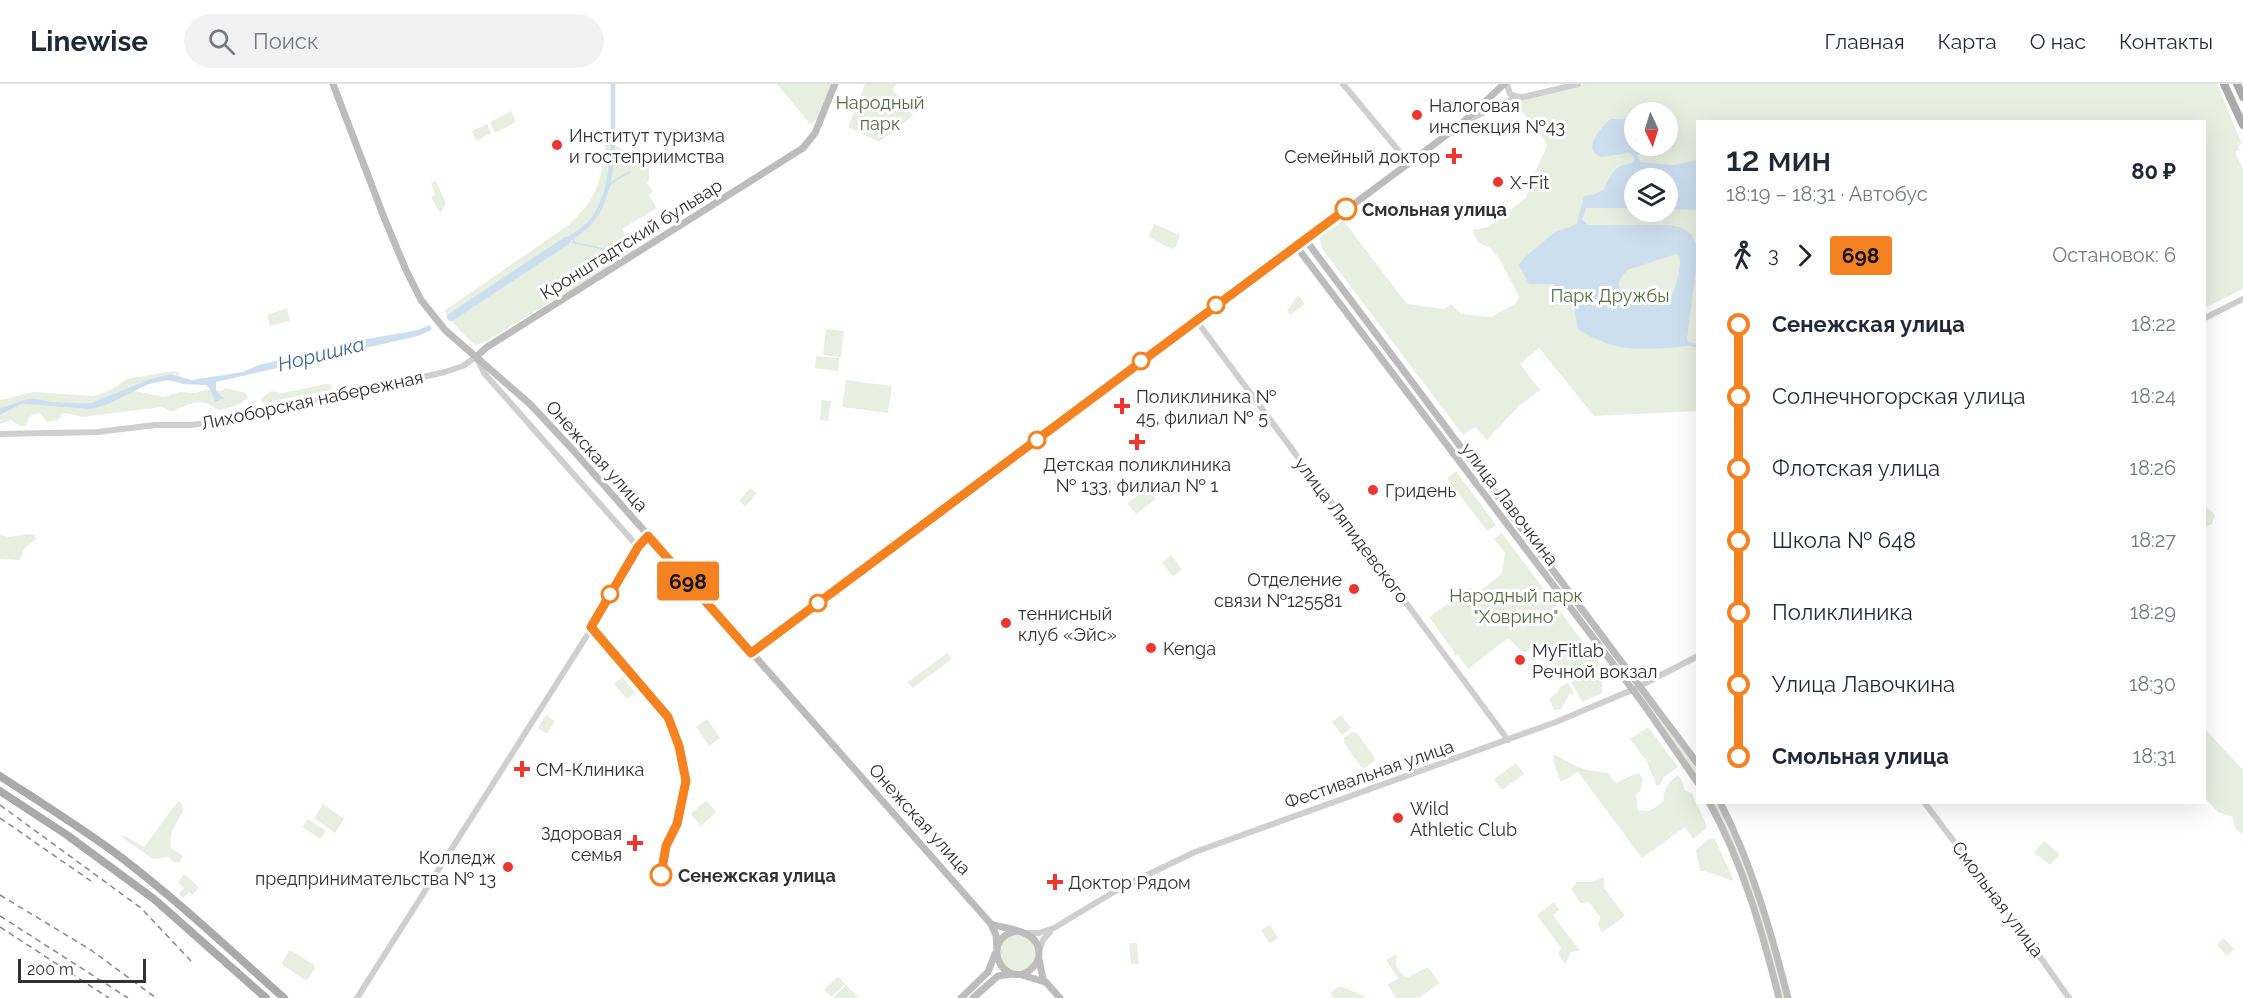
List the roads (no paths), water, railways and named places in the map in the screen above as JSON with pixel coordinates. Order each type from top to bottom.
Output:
[{"type":"main road","name":"Онежская улица","points":[[333,84],[388,227],[421,300],[445,330],[531,405],[992,924],[996,935],[997,950]]},
{"type":"main road","name":"Кронштадтский бульвар","points":[[476,357],[487,347],[803,148],[815,134],[835,84]]},
{"type":"main road","points":[[751,653],[1460,124],[1506,84]]},
{"type":"main road","points":[[2224,84],[2243,125]]},
{"type":"main road","points":[[2237,84],[2243,97]]},
{"type":"main road","name":"улица Лавочкина","points":[[1305,239],[1696,761]]},
{"type":"main road","name":"улица Лавочкина","points":[[1296,246],[1632,690],[1696,780]]},
{"type":"main road","points":[[0,776],[75,825],[142,874],[201,922],[284,998]]},
{"type":"main road","points":[[0,791],[130,880],[195,934],[266,998]]},
{"type":"main road","points":[[1710,804],[1726,836],[1760,928],[1779,998]]},
{"type":"main road","points":[[1721,804],[1749,869],[1772,937],[1788,998]]},
{"type":"main road","points":[[992,924],[1021,932],[1035,940],[1040,970],[1046,983],[1060,998]]},
{"type":"main road","points":[[961,998],[988,972],[1004,936],[1021,932]]},
{"type":"main road","points":[[997,950],[1002,967],[1046,983]]},
{"type":"main road","points":[[973,998],[998,976],[1030,970],[1039,954]]},
{"type":"street","points":[[1343,84],[1407,162]]},
{"type":"street","points":[[1506,84],[1510,94],[1520,97]]},
{"type":"street","points":[[1558,88],[1567,84]]},
{"type":"street","points":[[1460,124],[1493,107],[1520,97],[1578,84]]},
{"type":"street","points":[[2206,318],[2243,299]]},
{"type":"street","name":"улица Ляпидевского","points":[[1196,320],[1508,740]]},
{"type":"street","name":"Лихоборская набережная","points":[[0,434],[98,432],[155,424],[190,425],[219,422],[424,377],[463,366],[476,357]]},
{"type":"street","points":[[476,357],[484,373]]},
{"type":"street","points":[[463,366],[474,366],[484,373],[638,547]]},
{"type":"street","points":[[357,998],[588,634],[638,547],[648,536]]},
{"type":"street","name":"Фестивальная улица","points":[[1021,932],[1039,933],[1054,928],[1122,887],[1196,852],[1508,740],[1632,690],[1696,657]]},
{"type":"street","name":"Смольная улица","points":[[1926,804],[2019,927],[2069,998]]},
{"type":"street","points":[[1760,928],[1765,931],[1768,925]]},
{"type":"street","name":"Фестивальная улица","points":[[1039,954],[1043,940],[1054,928]]},
{"type":"street","points":[[1763,939],[1766,934],[1772,937]]},
{"type":"water","points":[[1611,119],[1624,119],[1624,154],[1601,157],[1594,152],[1592,147],[1595,138]]},
{"type":"water","points":[[1634,156],[1637,156],[1640,162],[1673,165],[1696,160],[1696,210],[1678,209],[1678,168],[1624,168],[1624,208],[1586,208],[1582,219],[1588,225],[1668,225],[1685,230],[1692,236],[1696,245],[1696,269],[1687,339],[1696,344],[1696,348],[1644,349],[1623,347],[1591,337],[1579,330],[1568,292],[1555,287],[1554,284],[1529,284],[1519,265],[1555,232],[1577,224],[1584,196],[1602,191],[1616,169],[1634,162]],"holes":[[[1676,254],[1679,255],[1680,265],[1678,277],[1669,298],[1660,299],[1622,292],[1619,286],[1620,279],[1627,270]]]},
{"type":"water","points":[[429,325],[432,328],[430,331],[418,336],[216,382],[216,390],[224,398],[215,402],[206,385],[183,384],[168,380],[149,384],[106,405],[89,409],[22,404],[0,415],[0,408],[31,398],[53,402],[91,403],[150,379],[171,374],[192,380],[243,372],[258,365],[326,350],[339,344],[418,330]]},
{"type":"waterway","points":[[566,241],[589,224],[599,210],[605,194],[612,157],[613,84]]},
{"type":"waterway","points":[[607,187],[630,172]]},
{"type":"waterway","name":"Норишка","points":[[572,237],[576,244]]},
{"type":"waterway","name":"Норишка","points":[[566,241],[623,253]]},
{"type":"waterway","name":"Норишка","points":[[451,317],[566,241]]},
{"type":"railway","points":[[0,805],[141,908],[191,961]]},
{"type":"railway","points":[[0,818],[91,881]]},
{"type":"railway","points":[[0,895],[91,950],[156,998]]},
{"type":"railway","points":[[0,916],[128,998]]},
{"type":"railway","points":[[0,927],[109,998]]},
{"type":"place","name":"Налоговая инспекция №43","points":[[1417,115]]},
{"type":"place","name":"Институт туризма и гостеприимства","points":[[557,145]]},
{"type":"place","name":"Семейный доктор","points":[[1454,156]]},
{"type":"place","name":"X-Fit","points":[[1498,182]]},
{"type":"place","name":"Смольная улица","points":[[1346,209]]},
{"type":"place","name":"Поликлиника № 45, филиал № 5","points":[[1122,406]]},
{"type":"place","name":"Детская поликлиника № 133, филиал № 1","points":[[1137,442]]},
{"type":"place","name":"Гридень","points":[[1373,490]]},
{"type":"place","name":"Отделение связи №125581","points":[[1354,589]]},
{"type":"place","name":"теннисный клуб «Эйс»","points":[[1006,623]]},
{"type":"place","name":"Kenga","points":[[1151,648]]},
{"type":"place","name":"MyFitlab Речной вокзал","points":[[1520,660]]},
{"type":"place","name":"СМ-Клиника","points":[[522,769]]},
{"type":"place","name":"Wild Athletic Club","points":[[1398,818]]},
{"type":"place","name":"Здоровая семья","points":[[635,843]]},
{"type":"place","name":"Колледж предпринимательства № 13","points":[[508,867]]},
{"type":"place","name":"Сенежская улица","points":[[661,875]]},
{"type":"place","name":"Доктор Рядом","points":[[1055,882]]},
{"type":"park label","name":"Народный парк","points":[[880,112]]},
{"type":"park label","name":"Парк Дружбы","points":[[1610,295]]},
{"type":"park label","name":"Народный парк \"Ховрино\"","points":[[1516,605]]}]
